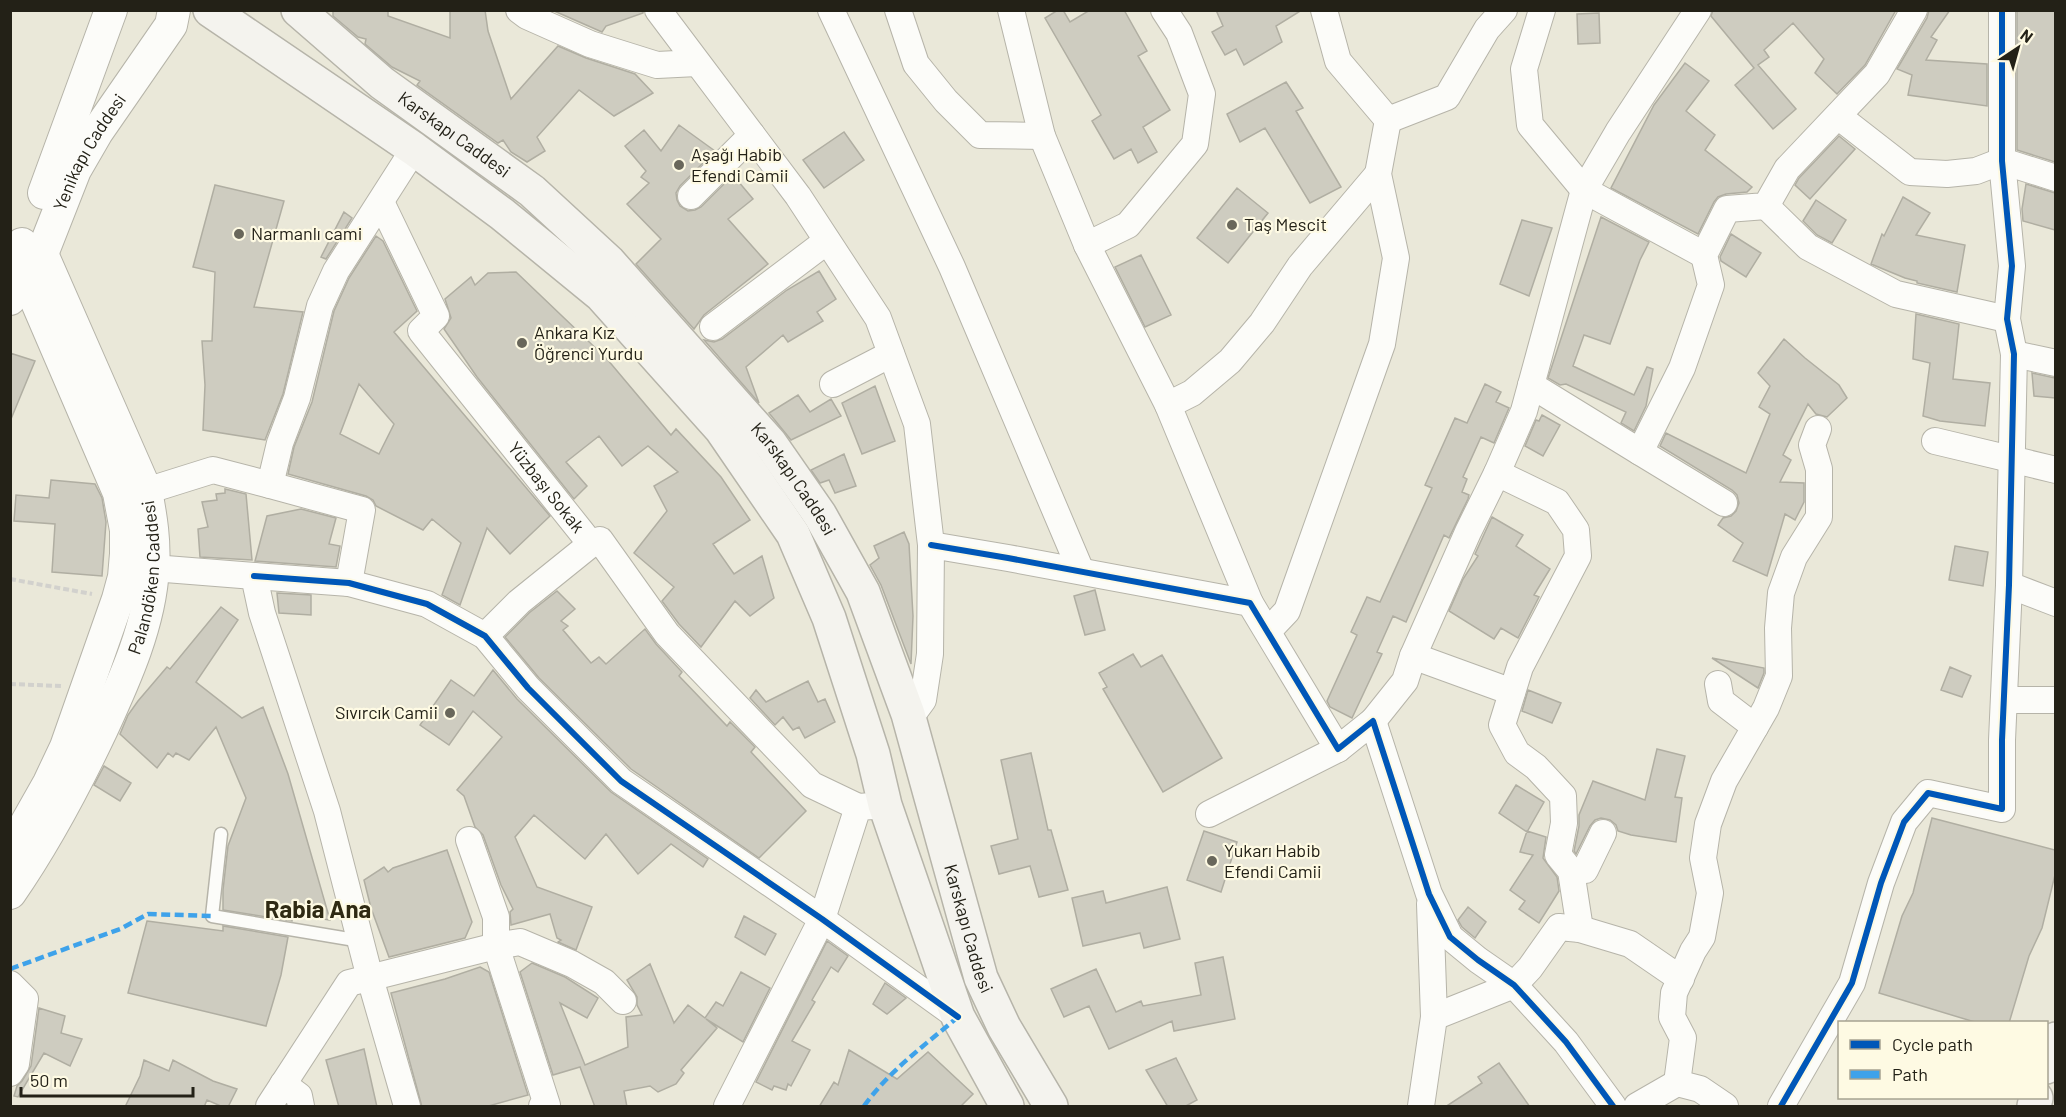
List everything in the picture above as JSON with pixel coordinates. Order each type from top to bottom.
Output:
[{"type":"main road","points":[[210,10],[414,149],[502,214],[601,295],[721,429],[793,534],[829,618],[873,754],[872,806],[958,1017],[1007,1107]]},
{"type":"main road","name":"Karskapı Caddesi","points":[[310,14],[382,83],[532,191],[609,262],[770,443],[820,515],[863,592],[909,719],[981,978],[1004,1027],[1051,1107]]},
{"type":"main road","points":[[2048,1061],[2055,1039]]},
{"type":"street","points":[[22,268],[50,179],[111,10]]},
{"type":"street","name":"Yenikapı Caddesi","points":[[22,268],[75,170],[117,101],[171,25],[174,10]]},
{"type":"street","points":[[519,10],[526,16],[590,44],[657,65],[697,63]]},
{"type":"street","points":[[658,10],[798,196],[878,318],[917,424],[931,545],[930,654],[923,700],[909,719]]},
{"type":"street","points":[[831,10],[952,267],[1081,571]]},
{"type":"street","points":[[898,10],[916,64],[946,101],[980,135],[1042,136]]},
{"type":"street","points":[[1011,10],[1042,136],[1087,245],[1168,405],[1251,603],[1338,749]]},
{"type":"street","points":[[1087,245],[1128,225],[1195,144],[1202,94],[1179,33],[1164,10]]},
{"type":"street","points":[[1324,10],[1338,61],[1388,120]]},
{"type":"street","points":[[1388,120],[1447,97],[1487,29],[1504,10]]},
{"type":"street","points":[[1542,10],[1524,69],[1530,125],[1584,190],[1704,255]]},
{"type":"street","points":[[1209,814],[1338,749],[1373,721],[1405,681],[1413,657],[1468,532],[1520,422],[1584,190],[1618,132],[1698,10]]},
{"type":"street","points":[[1766,206],[1787,169],[1877,74],[1914,10]]},
{"type":"street","points":[[1781,1107],[1852,983],[1881,883],[1904,822],[1928,793],[2002,809],[2002,740],[2009,585],[2014,354],[2007,319],[2012,266],[2002,161],[2002,10]]},
{"type":"street","points":[[1838,116],[1910,172],[1947,174],[1976,171],[2002,161],[2055,178]]},
{"type":"street","points":[[1268,631],[1287,610],[1382,344],[1396,258],[1378,174],[1388,120]]},
{"type":"street","points":[[691,196],[752,135]]},
{"type":"street","points":[[270,485],[280,443],[297,398],[320,306],[336,271],[414,149]]},
{"type":"street","points":[[1168,405],[1192,393],[1230,362],[1262,323],[1300,266],[1378,174]]},
{"type":"street","name":"Yüzbaşı Sokak","points":[[381,202],[436,316],[421,331],[591,544],[600,540],[668,634],[812,785],[872,806]]},
{"type":"street","points":[[1640,452],[1682,368],[1712,285],[1704,255],[1727,209],[1766,206],[1808,247],[1896,294],[2007,319]]},
{"type":"street","points":[[713,327],[827,241]]},
{"type":"street","name":"Palandöken Caddesi","points":[[10,893],[54,824],[115,700],[141,632],[149,600],[153,568],[153,531],[146,491],[22,268]]},
{"type":"street","name":"Palandöken Caddesi","points":[[10,852],[49,783],[66,747],[118,599],[124,577],[126,554],[126,530],[119,493],[22,268]]},
{"type":"street","points":[[833,384],[891,354]]},
{"type":"street","points":[[2014,354],[2055,363]]},
{"type":"street","points":[[1531,385],[1724,503]]},
{"type":"street","points":[[1677,1083],[1683,1038],[1672,1017],[1674,993],[1702,937],[1710,893],[1703,858],[1708,824],[1724,781],[1766,708],[1779,676],[1778,628],[1781,593],[1794,557],[1819,517],[1819,469],[1812,445],[1818,429]]},
{"type":"street","points":[[1935,441],[2055,470]]},
{"type":"street","points":[[146,491],[213,470],[362,510],[349,582]]},
{"type":"street","points":[[1497,473],[1557,502],[1576,530],[1578,556],[1520,667],[1502,725],[1517,753],[1536,767],[1563,796],[1564,823],[1558,855],[1571,871],[1580,928]]},
{"type":"street","points":[[485,636],[519,602],[591,544]]},
{"type":"street","points":[[931,545],[1251,603]]},
{"type":"street","points":[[153,568],[349,582],[427,604],[485,636],[528,687],[621,781],[822,919],[958,1017]]},
{"type":"street","points":[[254,576],[262,613],[327,812],[370,978],[407,1107]]},
{"type":"street","points":[[2009,585],[2055,603]]},
{"type":"street","points":[[1413,657],[1512,692]]},
{"type":"street","points":[[1718,684],[1721,702],[1755,727]]},
{"type":"street","points":[[2004,700],[2055,700]]},
{"type":"street","points":[[1373,721],[1429,894],[1450,937],[1514,985],[1566,1042],[1613,1107]]},
{"type":"street","points":[[727,1107],[822,919],[872,806]]},
{"type":"street","points":[[1571,871],[1585,870],[1603,833]]},
{"type":"street","points":[[468,840],[495,917],[496,946],[545,1106]]},
{"type":"street","points":[[1421,1107],[1434,1017],[1429,894]]},
{"type":"street","points":[[1434,1017],[1514,985],[1530,968],[1559,927],[1580,928],[1630,944],[1681,979]]},
{"type":"street","points":[[268,1107],[349,983],[520,942],[572,964],[604,982],[623,1001]]},
{"type":"street","points":[[10,984],[25,999],[16,1064],[10,1073]]},
{"type":"street","points":[[1637,1107],[1677,1083],[1700,1089],[1725,1107]]},
{"type":"street","points":[[283,1084],[299,1096],[301,1107]]},
{"type":"lane","points":[[221,834],[212,916],[361,941]]},
{"type":"path","points":[[10,579],[118,599]]},
{"type":"path","points":[[10,684],[88,686]]},
{"type":"building","points":[[333,10],[388,10],[388,16],[450,38],[450,10],[485,10],[488,31],[511,99],[558,46],[635,74],[653,93],[614,116],[579,90],[537,137],[545,151],[527,162],[511,152],[503,140],[498,143],[417,85],[420,81],[392,67],[365,44],[366,39],[358,37],[333,16]]},
{"type":"building","points":[[552,10],[643,10],[643,13],[606,26],[602,32]]},
{"type":"building","points":[[1058,10],[1063,10],[1070,22],[1090,10],[1124,10],[1147,51],[1138,56],[1170,110],[1143,127],[1157,152],[1138,163],[1131,149],[1114,159],[1092,121],[1101,115],[1045,18]]},
{"type":"building","points":[[1216,10],[1302,10],[1276,26],[1282,42],[1244,65],[1236,49],[1225,55],[1212,32],[1223,26]]},
{"type":"building","points":[[1713,10],[1896,10],[1865,65],[1837,94],[1815,73],[1824,59],[1793,23],[1764,50],[1769,57],[1758,65],[1796,109],[1773,129],[1735,85],[1754,68],[1711,16]]},
{"type":"building","points":[[1929,10],[1950,10],[1931,37],[1937,40],[1926,60],[1987,64],[1987,106],[1908,95],[1912,75],[1897,69],[1927,18]]},
{"type":"building","points":[[2017,10],[2055,10],[2055,162],[2017,150]]},
{"type":"building","points":[[1599,13],[1600,43],[1578,44],[1577,14]]},
{"type":"building","points":[[1685,63],[1709,81],[1686,111],[1715,135],[1705,150],[1752,187],[1747,192],[1718,197],[1698,234],[1611,188],[1654,105]]},
{"type":"building","points":[[1286,82],[1303,108],[1296,111],[1341,187],[1310,203],[1265,128],[1240,142],[1227,114]]},
{"type":"building","points":[[679,125],[715,151],[680,186],[676,193],[680,206],[688,211],[701,207],[733,175],[753,199],[728,219],[768,264],[704,315],[694,329],[636,264],[661,239],[627,204],[649,183],[641,177],[646,171],[625,146],[644,130],[661,151]]},
{"type":"building","points":[[844,132],[864,160],[824,188],[803,160]]},
{"type":"building","points":[[1839,136],[1855,149],[1810,199],[1795,185]]},
{"type":"building","points":[[2026,184],[2055,193],[2055,230],[2023,221],[2022,209]]},
{"type":"building","points":[[215,185],[284,201],[254,307],[303,312],[283,394],[265,440],[203,430],[205,385],[202,341],[212,341],[215,272],[193,267]]},
{"type":"building","name":"Taş Mescit","points":[[1237,188],[1268,213],[1228,263],[1197,238]]},
{"type":"building","points":[[1903,197],[1930,213],[1916,235],[1965,245],[1957,292],[1917,283],[1917,281],[1871,264],[1882,234],[1884,236]]},
{"type":"building","points":[[1816,200],[1846,220],[1832,243],[1817,235],[1803,221]]},
{"type":"building","points":[[344,212],[352,218],[326,259],[321,257]]},
{"type":"building","points":[[1601,217],[1649,242],[1640,260],[1610,344],[1584,335],[1573,366],[1634,395],[1647,367],[1653,369],[1646,406],[1634,431],[1621,423],[1626,412],[1548,378]]},
{"type":"building","points":[[1522,220],[1552,228],[1529,296],[1500,284]]},
{"type":"building","points":[[1731,234],[1761,253],[1746,277],[1721,261],[1720,257]]},
{"type":"building","points":[[376,236],[383,241],[417,311],[394,332],[550,516],[510,554],[487,528],[460,605],[442,595],[461,543],[432,519],[423,530],[376,506],[373,500],[366,496],[288,474],[294,447],[312,402],[334,311],[349,278]],"holes":[[[359,384],[394,424],[379,454],[340,434]]]},
{"type":"building","points":[[1141,255],[1171,315],[1145,327],[1115,267]]},
{"type":"building","points":[[819,271],[836,299],[817,312],[823,321],[788,342],[783,335],[746,367],[759,403],[704,340],[714,342],[722,339],[787,290]]},
{"type":"building","points":[[516,272],[607,359],[671,435],[676,429],[721,477],[750,520],[713,544],[734,574],[762,556],[774,598],[750,616],[735,601],[701,647],[679,624],[662,601],[674,587],[634,553],[667,511],[654,486],[678,472],[648,446],[622,466],[599,436],[566,462],[587,486],[574,499],[477,377],[444,329],[451,318],[445,299],[471,277],[475,285],[488,273]]},
{"type":"building","points":[[1916,314],[1959,324],[1953,379],[1990,383],[1985,426],[1940,421],[1923,416],[1930,363],[1913,359]]},
{"type":"building","points":[[1784,339],[1839,385],[1847,398],[1827,417],[1816,414],[1808,404],[1783,455],[1791,460],[1780,482],[1804,483],[1804,502],[1795,520],[1785,514],[1767,576],[1733,561],[1743,543],[1718,525],[1723,518],[1731,516],[1736,511],[1739,503],[1737,495],[1660,446],[1666,433],[1746,473],[1770,414],[1759,407],[1770,386],[1758,373]]},
{"type":"building","points":[[10,353],[35,361],[11,419],[10,419]]},
{"type":"building","points":[[2032,373],[2055,378],[2055,398],[2034,396]]},
{"type":"building","points":[[1485,384],[1501,392],[1496,402],[1509,408],[1494,443],[1481,437],[1463,477],[1467,479],[1462,492],[1469,495],[1468,499],[1449,538],[1444,535],[1406,622],[1393,616],[1377,652],[1382,654],[1352,718],[1330,707],[1327,701],[1357,635],[1351,632],[1367,597],[1380,602],[1432,488],[1425,485],[1455,418],[1467,423]]},
{"type":"building","points":[[875,386],[895,441],[862,454],[842,403]]},
{"type":"building","points":[[798,395],[810,412],[831,399],[841,416],[791,440],[769,413]]},
{"type":"building","points":[[1542,415],[1560,425],[1543,456],[1525,446],[1536,420],[1539,421]]},
{"type":"building","points":[[844,454],[856,486],[835,493],[829,480],[820,483],[811,470]]},
{"type":"building","points":[[51,480],[95,484],[102,498],[106,522],[102,576],[52,572],[55,524],[14,521],[16,495],[49,498]]},
{"type":"building","points":[[225,489],[246,494],[252,560],[200,557],[198,529],[208,527],[202,502],[217,500],[216,494],[225,493]]},
{"type":"building","points":[[301,509],[336,518],[329,544],[340,546],[336,567],[255,561],[267,516]]},
{"type":"building","points":[[1492,517],[1523,535],[1516,546],[1550,569],[1534,595],[1539,597],[1518,638],[1501,628],[1494,639],[1449,611],[1463,579],[1478,556],[1475,554]]},
{"type":"building","points":[[904,532],[909,544],[913,616],[911,664],[881,585],[870,565],[879,558],[874,546]]},
{"type":"building","points":[[1955,546],[1988,552],[1983,586],[1949,580]]},
{"type":"building","points":[[1095,590],[1105,630],[1085,635],[1074,596]]},
{"type":"building","points":[[557,591],[575,609],[561,621],[568,626],[563,630],[591,663],[599,657],[606,664],[645,629],[682,672],[679,676],[727,726],[730,722],[755,747],[751,752],[806,811],[759,858],[631,769],[539,678],[505,637],[529,613]]},
{"type":"building","points":[[277,593],[311,595],[311,615],[279,613]]},
{"type":"building","points":[[221,607],[238,620],[196,682],[242,718],[263,707],[288,774],[330,920],[293,914],[292,921],[223,910],[228,846],[246,798],[216,727],[189,760],[176,753],[173,757],[168,753],[157,768],[120,734],[128,715],[138,701],[167,667],[170,669]]},
{"type":"building","points":[[1133,654],[1141,667],[1162,655],[1222,758],[1163,792],[1103,689],[1107,687],[1099,673]]},
{"type":"building","points":[[1712,658],[1764,668],[1758,688]]},
{"type":"building","points":[[1950,667],[1971,676],[1962,697],[1941,690]]},
{"type":"building","points":[[493,670],[517,699],[611,792],[708,859],[703,867],[671,844],[638,874],[606,834],[585,859],[534,815],[515,837],[537,887],[592,907],[576,950],[558,942],[561,940],[557,938],[550,914],[511,925],[510,912],[513,909],[501,885],[483,835],[475,827],[464,796],[457,790],[502,737],[473,711],[449,745],[420,725],[451,680],[474,696]]},
{"type":"building","points":[[808,681],[818,702],[825,699],[835,722],[805,738],[799,727],[793,730],[783,717],[775,725],[750,698],[756,690],[766,702]]},
{"type":"building","points":[[1528,690],[1561,703],[1552,723],[1522,711]]},
{"type":"building","points":[[1657,749],[1685,756],[1675,797],[1682,798],[1676,842],[1618,831],[1616,825],[1610,820],[1601,818],[1595,820],[1590,826],[1576,854],[1574,851],[1579,815],[1593,781],[1645,800]]},
{"type":"building","points":[[1031,753],[1048,830],[1051,830],[1068,890],[1039,897],[1030,866],[999,874],[991,846],[1018,839],[1001,760]]},
{"type":"building","points":[[104,766],[131,783],[120,801],[94,785]]},
{"type":"building","points":[[1516,785],[1544,802],[1527,832],[1499,813]]},
{"type":"building","points":[[1932,818],[2055,850],[2055,875],[2042,928],[2029,956],[2010,1021],[1971,1021],[1879,993],[1902,916],[1913,893]]},
{"type":"building","name":"Yukarı Habib Efendi Camii","points":[[1204,831],[1237,842],[1221,892],[1187,880]]},
{"type":"building","points":[[1527,831],[1546,837],[1543,858],[1557,877],[1559,891],[1539,923],[1519,909],[1525,901],[1510,890],[1533,855],[1520,852]]},
{"type":"building","points":[[447,850],[472,922],[465,938],[389,957],[371,908],[364,880],[384,867],[388,872],[393,868]]},
{"type":"building","points":[[1167,887],[1180,939],[1144,948],[1140,933],[1083,946],[1072,898],[1103,891],[1106,903]]},
{"type":"building","points":[[1468,907],[1486,922],[1475,938],[1462,927],[1458,920]]},
{"type":"building","points":[[744,916],[776,934],[765,955],[735,937]]},
{"type":"building","points":[[147,921],[223,931],[223,926],[288,937],[281,975],[266,1026],[128,993]]},
{"type":"building","points":[[827,941],[848,956],[838,972],[831,967],[812,1000],[815,1002],[792,1041],[810,1050],[791,1086],[788,1084],[786,1090],[774,1086],[772,1090],[756,1082]]},
{"type":"building","points":[[1223,957],[1235,1019],[1174,1031],[1172,1021],[1109,1049],[1089,1006],[1064,1017],[1051,989],[1096,969],[1116,1012],[1141,1001],[1143,1006],[1201,995],[1195,963]]},
{"type":"building","points":[[532,963],[565,977],[598,998],[587,1018],[560,1003],[585,1065],[628,1047],[626,1017],[642,1015],[637,1005],[637,997],[627,980],[650,964],[674,1023],[688,1005],[705,1018],[716,1002],[723,1006],[741,972],[770,988],[743,1042],[706,1019],[717,1028],[681,1070],[684,1073],[676,1084],[658,1092],[650,1086],[624,1091],[627,1107],[595,1107],[580,1067],[553,1075],[520,972]]},
{"type":"building","points":[[480,967],[489,972],[528,1095],[485,1107],[422,1107],[391,993]]},
{"type":"building","points":[[885,983],[906,998],[887,1014],[873,1004]]},
{"type":"building","points":[[39,1008],[65,1016],[61,1033],[82,1039],[70,1066],[44,1053],[18,1097],[14,1096],[17,1086],[31,1066]]},
{"type":"building","points":[[364,1049],[377,1107],[339,1107],[326,1060]]},
{"type":"building","points":[[849,1050],[897,1079],[928,1052],[973,1094],[960,1107],[819,1107],[834,1082],[838,1085]]},
{"type":"building","points":[[1176,1058],[1197,1100],[1184,1107],[1168,1107],[1146,1070]]},
{"type":"building","points":[[144,1060],[169,1071],[173,1060],[213,1081],[237,1089],[228,1107],[207,1100],[204,1107],[125,1107],[140,1076]]},
{"type":"building","points":[[1499,1063],[1530,1107],[1445,1107],[1482,1083],[1478,1077]]},
{"type":"marked path","points":[[10,969],[120,929],[148,914],[212,916]]},
{"type":"marked path","points":[[864,1106],[896,1070],[958,1017]]},
{"type":"cycle path","points":[[1781,1106],[1852,983],[1881,883],[1904,822],[1928,793],[2002,809],[2002,740],[2009,585],[2014,354],[2007,319],[2012,266],[2002,161],[2002,10]]},
{"type":"cycle path","points":[[931,545],[1250,603],[1338,749],[1373,721],[1429,894],[1450,937],[1514,985],[1566,1042],[1613,1106]]},
{"type":"cycle path","points":[[254,576],[349,583],[427,604],[485,636],[528,688],[621,781],[822,919],[958,1017]]},
{"type":"place","name":"Aşağı Habib Efendi Camii","points":[[679,165]]},
{"type":"place","name":"Taş Mescit","points":[[1232,225]]},
{"type":"place","name":"Narmanlı cami","points":[[239,234]]},
{"type":"place","name":"Ankara Kız Öğrenci Yurdu","points":[[522,343]]},
{"type":"place","name":"Sıvırcık Camii","points":[[450,713]]},
{"type":"place","name":"Yukarı Habib Efendi Camii","points":[[1212,861]]},
{"type":"district","name":"Rabia Ana","points":[[318,910]]}]
